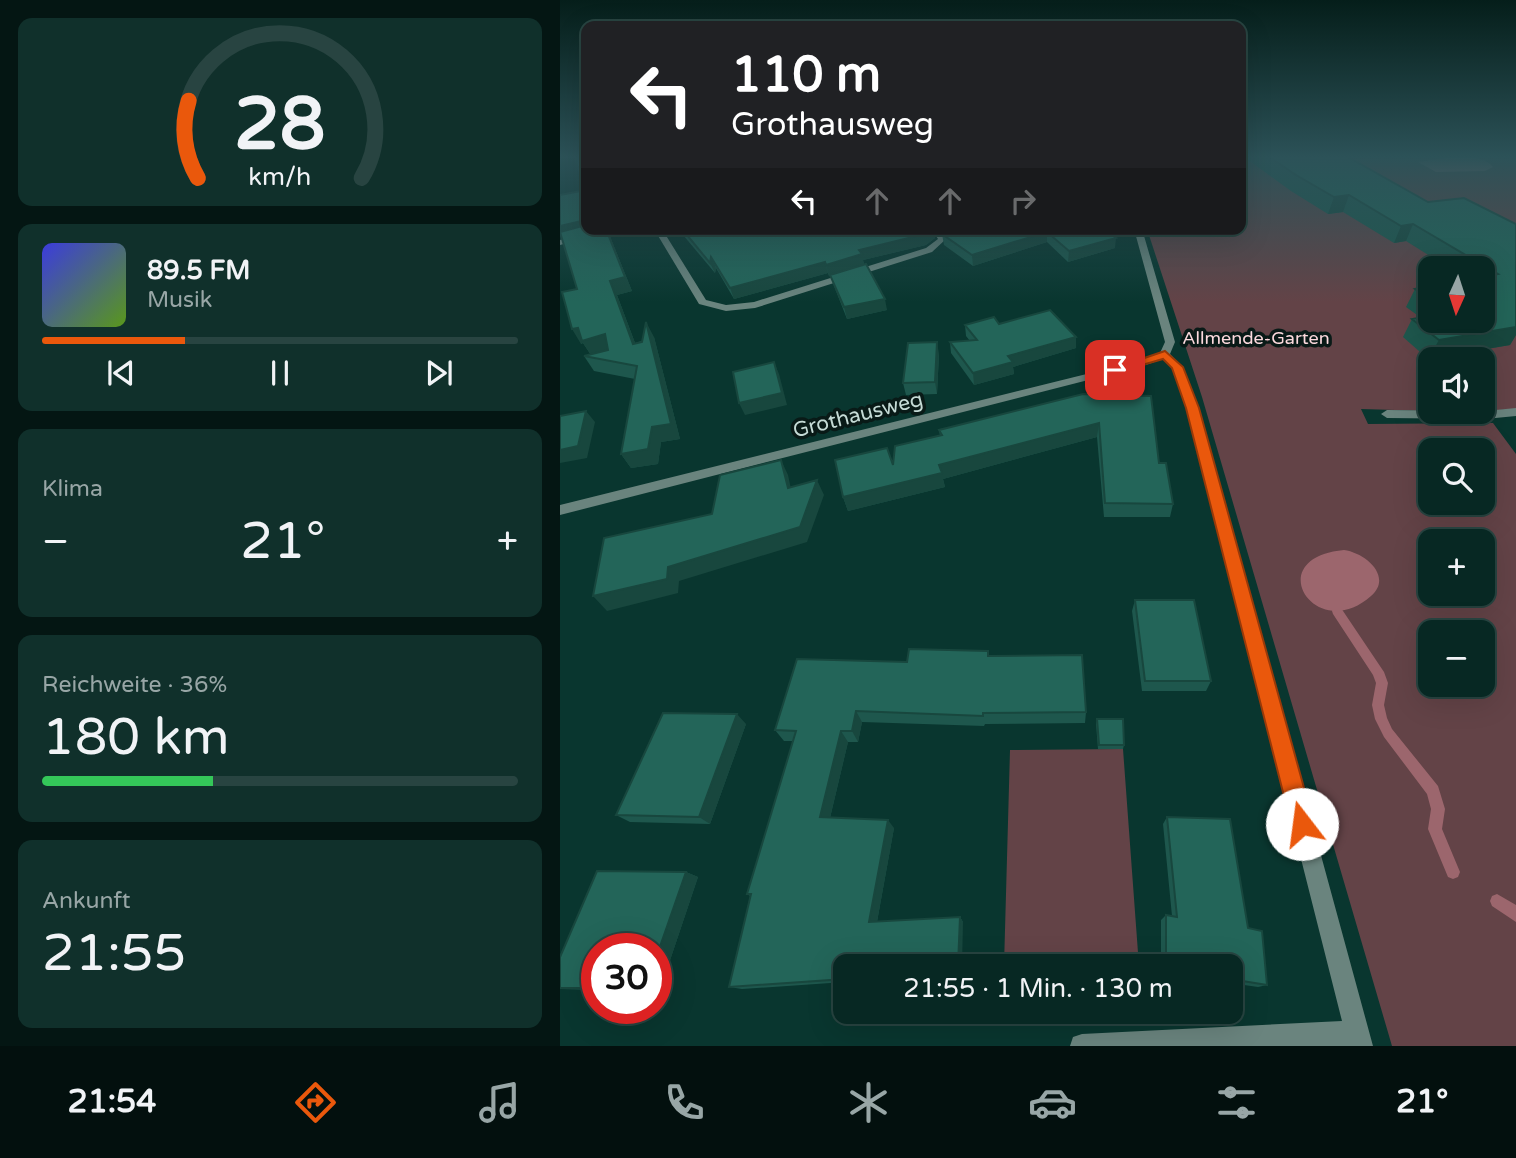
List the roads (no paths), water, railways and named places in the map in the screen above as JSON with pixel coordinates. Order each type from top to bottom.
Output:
[{"type":"street","points":[[560,243],[591,235]]},
{"type":"street","points":[[662,235],[702,302],[726,308],[755,305],[929,250],[939,244],[942,239],[940,235]]},
{"type":"street","points":[[1082,1046],[1359,1039],[1193,408],[1177,367],[1165,355],[1170,342],[1140,235]]},
{"type":"street","name":"Grothausweg","points":[[560,510],[1139,364],[1165,355]]},
{"type":"street","points":[[1387,414],[1485,415],[1516,412]]},
{"type":"waterway","points":[[1337,611],[1378,672],[1382,683],[1378,705],[1388,733],[1433,791],[1438,809],[1435,829],[1453,872]]},
{"type":"waterway","points":[[1497,901],[1516,914]]},
{"type":"park label","name":"Allmende-Garten","points":[[1256,338]]}]
